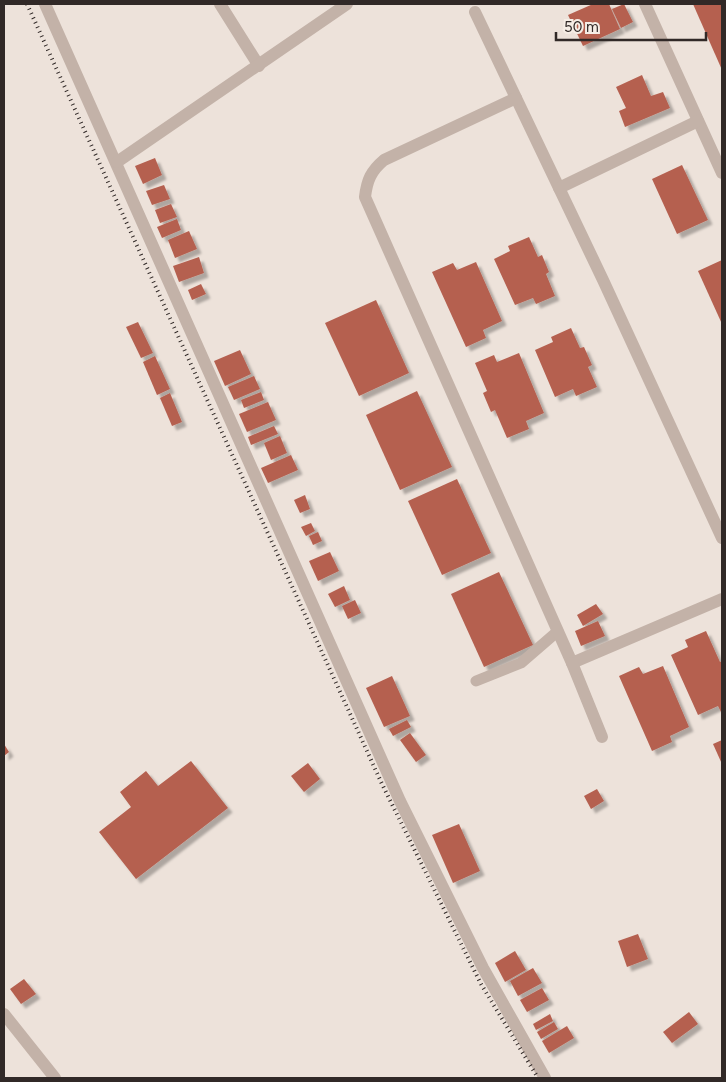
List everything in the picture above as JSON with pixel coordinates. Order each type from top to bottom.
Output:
[{"type":"street","points":[[46,4],[400,800],[483,968],[546,1078]]},
{"type":"street","points":[[220,4],[259,66]]},
{"type":"street","points":[[117,162],[347,4]]},
{"type":"street","points":[[645,4],[722,174]]},
{"type":"street","points":[[475,12],[722,538]]},
{"type":"street","points":[[516,98],[384,160],[373,169],[367,182],[365,197],[558,631],[602,737]]},
{"type":"street","points":[[559,188],[698,121]]},
{"type":"street","points":[[572,664],[722,599]]},
{"type":"street","points":[[4,1014],[56,1078]]},
{"type":"lane","points":[[476,681],[520,663],[558,631]]},
{"type":"building","points":[[593,4],[609,4],[620,29],[583,46],[568,15]]},
{"type":"building","points":[[624,4],[633,22],[621,28],[612,9]]},
{"type":"building","points":[[693,4],[722,4],[722,70]]},
{"type":"building","points":[[642,75],[651,96],[663,92],[670,108],[625,127],[619,111],[626,108],[616,87]]},
{"type":"building","points":[[155,158],[162,175],[143,184],[135,166]]},
{"type":"building","points":[[682,165],[708,220],[677,234],[652,179]]},
{"type":"building","points":[[164,185],[170,199],[152,205],[146,191]]},
{"type":"building","points":[[171,204],[177,217],[160,223],[155,210]]},
{"type":"building","points":[[177,219],[181,230],[162,238],[157,227]]},
{"type":"building","points":[[189,231],[197,249],[175,258],[168,240]]},
{"type":"building","points":[[529,237],[538,257],[542,255],[549,272],[546,274],[555,296],[536,304],[533,298],[515,305],[494,259],[510,251],[508,246]]},
{"type":"building","points":[[199,257],[204,273],[179,282],[173,266]]},
{"type":"building","points":[[722,260],[722,324],[698,271]]},
{"type":"building","points":[[476,262],[502,321],[483,330],[486,338],[466,347],[432,272],[453,263],[457,270]]},
{"type":"building","points":[[201,284],[206,294],[192,300],[188,290]]},
{"type":"building","points":[[376,300],[409,373],[359,396],[325,323]]},
{"type":"building","points":[[138,322],[153,353],[141,358],[126,327]]},
{"type":"building","points":[[571,328],[580,348],[584,347],[592,365],[588,367],[597,387],[576,396],[573,389],[555,397],[535,350],[553,342],[551,337]]},
{"type":"building","points":[[240,350],[251,374],[225,386],[214,361]]},
{"type":"building","points":[[519,353],[544,413],[526,421],[529,429],[507,438],[495,410],[491,412],[483,393],[487,391],[475,363],[494,355],[497,362]]},
{"type":"building","points":[[155,356],[170,389],[157,395],[143,362]]},
{"type":"building","points":[[254,376],[260,389],[234,400],[228,387]]},
{"type":"building","points":[[417,391],[452,467],[400,490],[366,415]]},
{"type":"building","points":[[261,392],[264,400],[244,408],[241,400]]},
{"type":"building","points":[[170,393],[182,422],[172,426],[160,398]]},
{"type":"building","points":[[268,402],[276,420],[247,432],[239,414]]},
{"type":"building","points":[[274,426],[278,434],[251,445],[248,437]]},
{"type":"building","points":[[280,436],[287,453],[271,460],[264,443]]},
{"type":"building","points":[[291,455],[298,470],[268,483],[261,468]]},
{"type":"building","points":[[457,479],[491,553],[442,575],[408,501]]},
{"type":"building","points":[[305,495],[310,509],[300,513],[294,500]]},
{"type":"building","points":[[311,523],[315,531],[306,536],[301,527]]},
{"type":"building","points":[[318,532],[322,541],[313,545],[309,536]]},
{"type":"building","points":[[330,552],[339,571],[318,581],[309,561]]},
{"type":"building","points":[[499,572],[533,645],[484,667],[451,594]]},
{"type":"building","points":[[344,586],[350,600],[335,607],[328,594]]},
{"type":"building","points":[[355,600],[361,613],[348,619],[342,606]]},
{"type":"building","points":[[596,604],[603,614],[583,626],[577,615]]},
{"type":"building","points":[[598,621],[605,636],[581,646],[575,631]]},
{"type":"building","points":[[706,631],[720,662],[722,661],[722,714],[718,706],[698,715],[671,655],[688,647],[685,640]]},
{"type":"building","points":[[663,666],[689,727],[670,736],[672,742],[652,751],[619,676],[639,667],[643,674]]},
{"type":"building","points":[[392,676],[410,716],[384,727],[366,688]]},
{"type":"building","points":[[407,720],[411,727],[393,736],[389,729]]},
{"type":"building","points":[[410,733],[426,755],[416,762],[400,740]]},
{"type":"building","points":[[722,740],[722,764],[713,744]]},
{"type":"building","points":[[4,744],[9,752],[4,756]]},
{"type":"building","points":[[191,761],[228,808],[136,879],[99,832],[131,807],[120,792],[146,771],[158,786]]},
{"type":"building","points":[[308,763],[320,779],[304,792],[291,776]]},
{"type":"building","points":[[597,789],[604,801],[591,809],[584,796]]},
{"type":"building","points":[[459,824],[480,871],[453,883],[432,835]]},
{"type":"building","points":[[638,934],[648,959],[627,967],[618,941]]},
{"type":"building","points":[[515,951],[526,970],[505,982],[495,963]]},
{"type":"building","points":[[533,968],[542,983],[518,996],[510,981]]},
{"type":"building","points":[[24,979],[36,994],[21,1004],[10,989]]},
{"type":"building","points":[[542,988],[549,1000],[527,1012],[520,1000]]},
{"type":"building","points":[[689,1012],[698,1024],[672,1043],[663,1032]]},
{"type":"building","points":[[550,1014],[553,1021],[536,1030],[533,1024]]},
{"type":"building","points":[[554,1022],[558,1029],[541,1039],[537,1032]]},
{"type":"building","points":[[567,1026],[574,1038],[549,1053],[542,1041]]},
{"type":"railway","points":[[27,4],[382,784],[481,984],[538,1078]]}]
